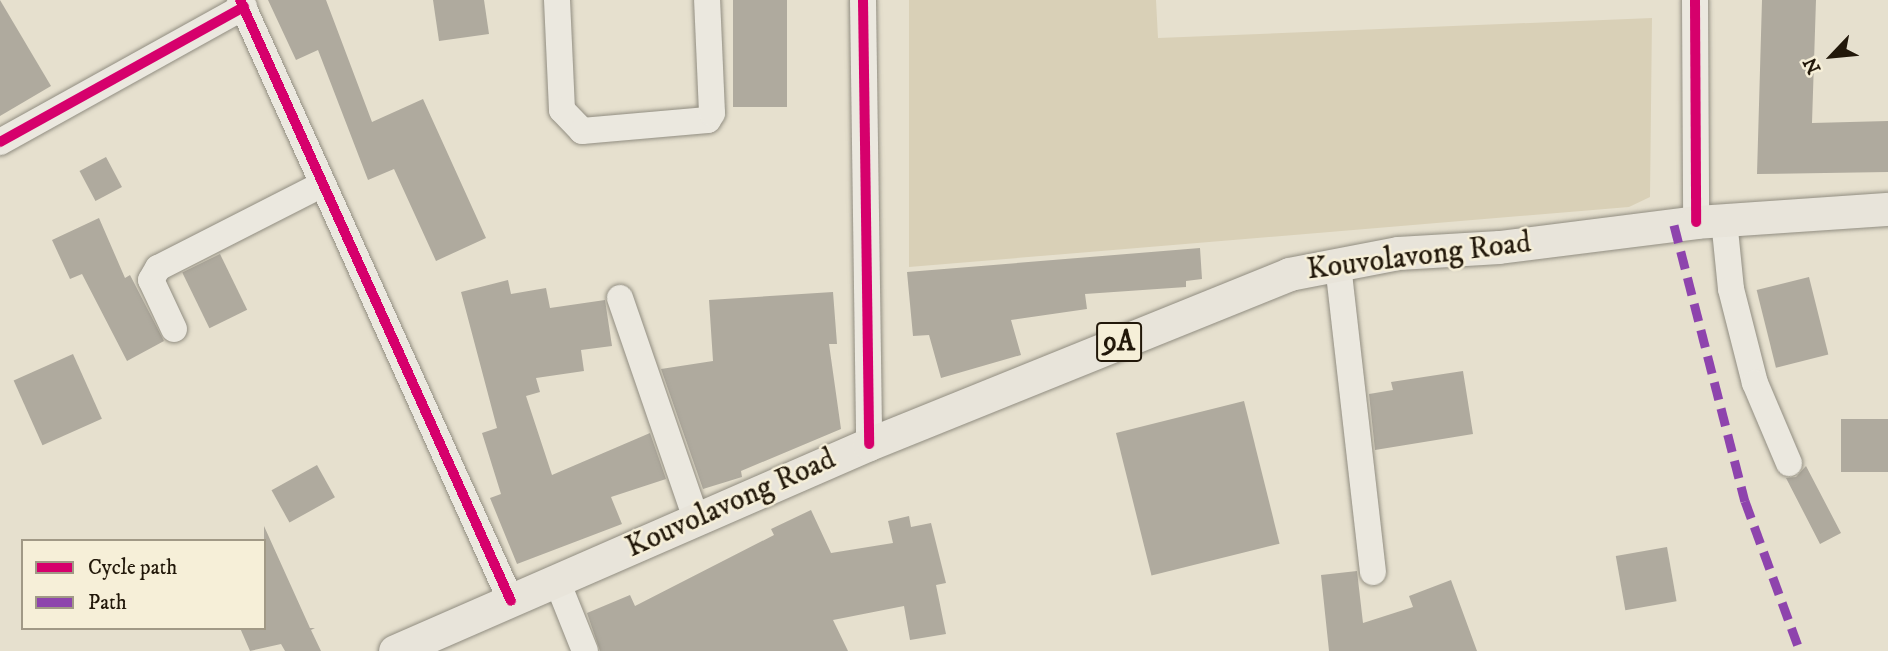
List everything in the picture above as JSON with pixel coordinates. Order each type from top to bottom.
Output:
[{"type":"main road","name":"Kouvolavong Road","points":[[395,651],[869,444],[1289,274],[1398,253],[1499,247],[1710,221],[1888,209]]},
{"type":"street","points":[[556,0],[562,110],[582,131],[708,120],[712,113],[707,0]]},
{"type":"street","points":[[863,0],[869,444]]},
{"type":"street","points":[[1695,0],[1710,221],[1755,383],[1789,463]]},
{"type":"street","points":[[0,142],[242,4],[511,601]]},
{"type":"street","points":[[174,329],[151,280],[158,268],[323,184]]},
{"type":"street","points":[[1338,265],[1373,572]]},
{"type":"street","points":[[620,298],[696,519]]},
{"type":"street","points":[[557,581],[585,651]]},
{"type":"shaded area","points":[[909,0],[1156,0],[1158,38],[1652,18],[1650,197],[1629,207],[909,267]]},
{"type":"building","points":[[0,0],[51,86],[0,116]]},
{"type":"building","points":[[268,0],[326,0],[372,122],[423,99],[486,238],[436,261],[394,169],[368,180],[318,50],[296,60]]},
{"type":"building","points":[[433,0],[484,0],[489,34],[439,41]]},
{"type":"building","points":[[733,0],[787,0],[787,107],[733,107]]},
{"type":"building","points":[[1762,0],[1816,0],[1812,123],[1888,121],[1888,172],[1757,174]]},
{"type":"building","points":[[106,157],[122,187],[95,201],[80,171]]},
{"type":"building","points":[[99,218],[125,278],[130,275],[164,341],[127,361],[82,274],[70,279],[52,240]]},
{"type":"building","points":[[1200,248],[1202,279],[1186,281],[1186,287],[1085,294],[1087,309],[1011,320],[1021,355],[941,378],[929,335],[913,336],[907,272]]},
{"type":"building","points":[[220,254],[247,310],[209,328],[182,272]]},
{"type":"building","points":[[1809,277],[1828,355],[1776,368],[1757,290]]},
{"type":"building","points":[[508,280],[511,294],[546,288],[550,308],[605,300],[612,346],[581,350],[584,371],[536,378],[540,392],[526,396],[552,475],[650,433],[666,479],[611,497],[622,524],[517,564],[490,498],[501,494],[482,433],[497,428],[461,292]]},
{"type":"building","points":[[833,292],[837,344],[829,344],[841,429],[741,471],[742,477],[703,489],[661,369],[713,361],[709,300]]},
{"type":"building","points":[[73,354],[102,419],[42,445],[14,380]]},
{"type":"building","points":[[1463,371],[1473,434],[1375,450],[1369,394],[1393,390],[1391,382]]},
{"type":"building","points":[[1244,401],[1280,544],[1151,576],[1116,433]]},
{"type":"building","points":[[1841,419],[1888,419],[1888,472],[1841,472]]},
{"type":"building","points":[[317,465],[335,497],[289,523],[272,490]]},
{"type":"building","points":[[1806,466],[1841,533],[1820,544],[1786,478],[1796,477]]},
{"type":"building","points":[[811,510],[831,553],[893,543],[888,521],[909,516],[911,527],[931,523],[946,583],[936,585],[946,634],[910,640],[904,606],[833,620],[848,651],[600,651],[587,613],[630,595],[635,606],[774,535],[771,529]]},
{"type":"building","points":[[264,526],[310,628],[315,628],[311,630],[321,651],[285,651],[281,644],[250,651],[241,630],[266,630]]},
{"type":"building","points":[[1667,547],[1677,601],[1625,610],[1616,556]]},
{"type":"building","points":[[1357,571],[1363,623],[1413,607],[1409,596],[1451,580],[1477,651],[1329,651],[1321,575]]},
{"type":"marked path","points":[[1674,225],[1745,501],[1800,651]]},
{"type":"cycle path","points":[[240,0],[511,601]]},
{"type":"cycle path","points":[[863,0],[869,444]]},
{"type":"cycle path","points":[[1695,0],[1696,222]]},
{"type":"cycle path","points":[[0,142],[244,7]]}]
